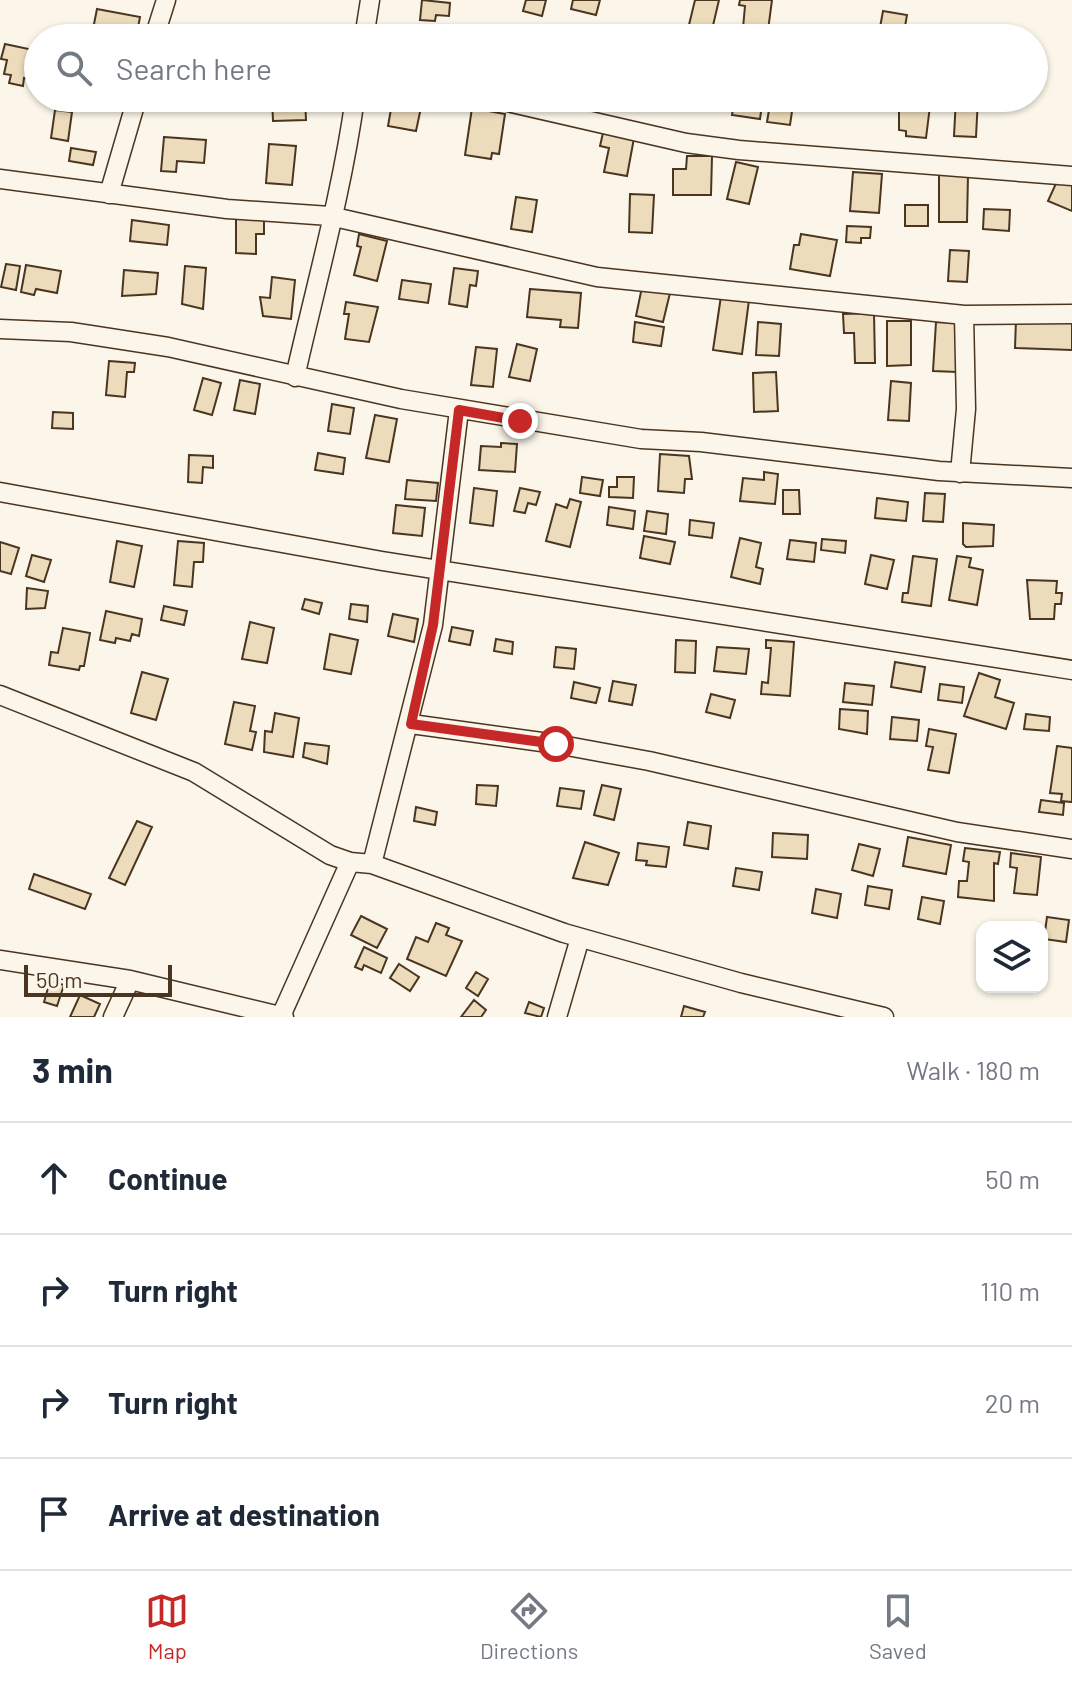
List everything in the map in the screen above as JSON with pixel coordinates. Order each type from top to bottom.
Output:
[{"type":"street","points":[[158,24],[166,0]]},
{"type":"street","points":[[366,24],[370,0]]},
{"type":"street","points":[[109,194],[133,112]]},
{"type":"street","points":[[295,377],[330,216],[343,178],[353,112]]},
{"type":"street","points":[[551,112],[686,143],[725,148],[1072,176]]},
{"type":"street","points":[[0,179],[227,209],[330,216],[597,277],[964,315],[1072,314]]},
{"type":"street","points":[[960,473],[966,409],[964,315]]},
{"type":"street","points":[[0,329],[71,332],[168,347],[295,377],[459,410],[641,439],[960,473],[1072,478]]},
{"type":"street","points":[[372,864],[411,724],[433,625],[459,410]]},
{"type":"street","points":[[0,492],[440,571],[1072,670]]},
{"type":"street","points":[[0,695],[194,772],[330,855],[350,862],[372,864],[580,938],[741,983],[884,1017]]},
{"type":"street","points":[[411,724],[634,758],[957,832],[1072,849]]},
{"type":"street","points":[[0,960],[130,980],[282,1016],[350,862]]},
{"type":"street","points":[[557,1017],[580,938]]},
{"type":"street","points":[[113,1017],[130,980]]},
{"type":"building","points":[[422,0],[450,3],[449,16],[436,15],[435,21],[420,20]]},
{"type":"building","points":[[526,0],[546,0],[542,16],[523,11]]},
{"type":"building","points":[[573,0],[600,0],[596,15],[571,9]]},
{"type":"building","points":[[695,0],[719,0],[713,24],[689,24]]},
{"type":"building","points":[[740,0],[772,0],[769,24],[743,24],[745,6],[739,5]]},
{"type":"building","points":[[97,9],[140,17],[139,24],[94,24]]},
{"type":"building","points":[[883,11],[907,15],[905,24],[881,24]]},
{"type":"building","points":[[5,44],[24,48],[23,86],[9,83],[11,75],[4,74],[7,60],[1,59]]},
{"type":"building","points":[[55,112],[72,112],[68,141],[51,138]]},
{"type":"building","points":[[273,112],[306,112],[306,120],[273,121]]},
{"type":"building","points":[[390,112],[420,112],[416,131],[388,126]]},
{"type":"building","points":[[471,112],[505,114],[499,154],[492,153],[491,159],[465,155]]},
{"type":"building","points":[[732,112],[761,112],[760,119],[732,115]]},
{"type":"building","points":[[769,112],[792,112],[790,125],[767,122]]},
{"type":"building","points":[[899,112],[929,112],[926,138],[906,136],[906,131],[899,130]]},
{"type":"building","points":[[955,112],[977,112],[976,137],[954,136]]},
{"type":"building","points":[[603,133],[634,138],[627,176],[604,172],[609,148],[600,146]]},
{"type":"building","points":[[164,137],[206,140],[204,163],[177,161],[176,172],[161,171]]},
{"type":"building","points":[[269,144],[296,146],[292,185],[266,183]]},
{"type":"building","points":[[71,148],[96,152],[93,165],[69,161]]},
{"type":"building","points":[[687,156],[712,156],[711,195],[673,195],[673,169],[686,169]]},
{"type":"building","points":[[736,162],[758,167],[749,204],[727,199]]},
{"type":"building","points":[[853,172],[882,174],[879,213],[850,211]]},
{"type":"building","points":[[939,175],[968,175],[967,222],[939,222]]},
{"type":"building","points":[[1058,179],[1072,185],[1072,211],[1048,201]]},
{"type":"building","points":[[630,194],[654,195],[652,233],[629,232]]},
{"type":"building","points":[[516,197],[537,200],[532,232],[511,229]]},
{"type":"building","points":[[905,205],[928,205],[928,226],[905,226]]},
{"type":"building","points":[[984,209],[1010,210],[1009,231],[983,229]]},
{"type":"building","points":[[236,218],[264,218],[264,234],[256,234],[256,254],[236,253]]},
{"type":"building","points":[[132,220],[169,225],[167,245],[130,241]]},
{"type":"building","points":[[847,226],[871,227],[870,238],[861,238],[861,243],[846,242]]},
{"type":"building","points":[[359,234],[387,241],[377,281],[354,275],[361,247],[357,246]]},
{"type":"building","points":[[801,234],[837,240],[830,276],[790,269],[794,245],[799,245]]},
{"type":"building","points":[[950,250],[969,251],[967,282],[948,281]]},
{"type":"building","points":[[6,264],[20,266],[16,290],[1,287]]},
{"type":"building","points":[[26,265],[61,271],[57,293],[36,289],[34,295],[21,292]]},
{"type":"building","points":[[185,266],[206,268],[203,309],[182,304]]},
{"type":"building","points":[[454,268],[478,271],[476,286],[470,285],[467,307],[449,304]]},
{"type":"building","points":[[124,270],[158,273],[156,294],[122,296]]},
{"type":"building","points":[[272,277],[295,280],[291,319],[263,316],[260,297],[270,298]]},
{"type":"building","points":[[402,280],[431,284],[428,303],[399,299]]},
{"type":"building","points":[[642,287],[670,293],[663,322],[636,316]]},
{"type":"building","points":[[530,289],[581,293],[578,328],[560,327],[561,320],[527,317]]},
{"type":"building","points":[[721,296],[749,300],[742,354],[713,350]]},
{"type":"building","points":[[346,302],[378,307],[369,342],[345,339],[349,314],[344,314]]},
{"type":"building","points":[[874,313],[875,363],[855,363],[854,333],[844,333],[843,314]]},
{"type":"building","points":[[1016,319],[1072,321],[1072,350],[1015,348]]},
{"type":"building","points":[[887,321],[911,321],[911,365],[887,366]]},
{"type":"building","points":[[635,322],[664,327],[661,346],[633,342]]},
{"type":"building","points":[[758,322],[781,324],[779,356],[756,355]]},
{"type":"building","points":[[936,322],[962,323],[957,372],[933,371]]},
{"type":"building","points":[[517,344],[537,349],[530,381],[509,377]]},
{"type":"building","points":[[476,347],[497,349],[493,387],[471,385]]},
{"type":"building","points":[[109,361],[135,363],[134,372],[127,372],[125,397],[106,395]]},
{"type":"building","points":[[776,372],[778,411],[754,412],[753,373]]},
{"type":"building","points":[[203,378],[221,383],[212,415],[194,410]]},
{"type":"building","points":[[240,380],[260,384],[255,414],[234,410]]},
{"type":"building","points":[[891,381],[911,383],[909,421],[888,420]]},
{"type":"building","points":[[332,404],[354,408],[350,434],[328,431]]},
{"type":"building","points":[[53,412],[73,413],[73,429],[52,428]]},
{"type":"building","points":[[375,415],[397,419],[389,462],[366,458]]},
{"type":"building","points":[[501,443],[517,444],[515,472],[479,470],[481,446],[501,447]]},
{"type":"building","points":[[318,453],[345,458],[343,474],[315,470]]},
{"type":"building","points":[[660,454],[689,456],[692,479],[685,479],[684,493],[658,491]]},
{"type":"building","points":[[189,455],[213,456],[213,468],[203,467],[202,483],[188,482]]},
{"type":"building","points":[[764,472],[778,474],[775,504],[740,501],[743,478],[764,480]]},
{"type":"building","points":[[582,477],[603,480],[600,496],[580,493]]},
{"type":"building","points":[[617,477],[634,477],[633,498],[609,497],[609,487],[617,487]]},
{"type":"building","points":[[407,480],[438,483],[436,501],[405,499]]},
{"type":"building","points":[[474,488],[497,491],[493,526],[470,523]]},
{"type":"building","points":[[520,488],[540,492],[536,505],[528,503],[525,513],[514,511]]},
{"type":"building","points":[[783,490],[799,490],[800,514],[783,514]]},
{"type":"building","points":[[925,493],[945,494],[943,522],[923,521]]},
{"type":"building","points":[[877,498],[908,502],[906,521],[875,518]]},
{"type":"building","points":[[570,499],[581,502],[570,547],[546,541],[556,504],[567,508]]},
{"type":"building","points":[[396,505],[425,508],[422,536],[393,533]]},
{"type":"building","points":[[609,507],[635,511],[633,529],[607,525]]},
{"type":"building","points":[[647,511],[668,514],[666,534],[644,531]]},
{"type":"building","points":[[690,520],[714,523],[712,538],[689,535]]},
{"type":"building","points":[[963,523],[994,525],[993,546],[966,547],[963,544]]},
{"type":"building","points":[[644,536],[675,542],[670,564],[640,558]]},
{"type":"building","points":[[740,538],[761,543],[756,567],[763,569],[760,584],[731,577]]},
{"type":"building","points":[[822,539],[846,541],[845,553],[821,550]]},
{"type":"building","points":[[790,540],[816,543],[814,562],[787,559]]},
{"type":"building","points":[[117,541],[142,546],[134,587],[110,582]]},
{"type":"building","points":[[178,541],[204,543],[203,562],[194,562],[192,587],[174,585]]},
{"type":"building","points":[[0,542],[19,548],[11,574],[0,571]]},
{"type":"building","points":[[32,555],[51,560],[44,582],[26,576]]},
{"type":"building","points":[[871,555],[894,560],[887,589],[865,584]]},
{"type":"building","points":[[913,556],[937,559],[931,606],[902,602],[903,593],[908,593]]},
{"type":"building","points":[[957,556],[971,558],[969,567],[983,570],[977,605],[949,600]]},
{"type":"building","points":[[1027,580],[1057,581],[1056,593],[1062,593],[1061,604],[1055,604],[1054,619],[1030,619]]},
{"type":"building","points":[[27,588],[48,591],[45,608],[26,609]]},
{"type":"building","points":[[305,599],[322,603],[319,614],[302,609]]},
{"type":"building","points":[[351,604],[368,606],[367,622],[349,619]]},
{"type":"building","points":[[164,606],[187,611],[184,625],[161,620]]},
{"type":"building","points":[[106,611],[142,619],[139,636],[132,634],[130,641],[116,638],[115,643],[100,640]]},
{"type":"building","points":[[393,614],[418,619],[414,642],[388,636]]},
{"type":"building","points":[[250,622],[274,628],[267,663],[242,659]]},
{"type":"building","points":[[452,627],[473,631],[470,645],[449,641]]},
{"type":"building","points":[[63,628],[90,633],[84,666],[80,666],[79,670],[49,665],[51,652],[58,653]]},
{"type":"building","points":[[330,634],[358,640],[351,674],[324,669]]},
{"type":"building","points":[[496,639],[513,642],[512,654],[494,651]]},
{"type":"building","points":[[676,640],[696,641],[695,673],[675,672]]},
{"type":"building","points":[[766,640],[794,642],[790,696],[761,694],[762,682],[768,683],[771,648],[766,648]]},
{"type":"building","points":[[556,647],[576,649],[574,669],[554,667]]},
{"type":"building","points":[[717,647],[749,649],[746,674],[714,671]]},
{"type":"building","points":[[895,662],[925,667],[921,692],[891,687]]},
{"type":"building","points":[[142,672],[168,679],[156,720],[131,713]]},
{"type":"building","points":[[979,673],[1000,680],[995,697],[1014,703],[1006,729],[964,716]]},
{"type":"building","points":[[613,681],[636,685],[632,705],[609,701]]},
{"type":"building","points":[[574,682],[600,688],[596,703],[571,698]]},
{"type":"building","points":[[845,683],[874,686],[872,705],[843,702]]},
{"type":"building","points":[[940,684],[964,687],[962,703],[938,700]]},
{"type":"building","points":[[711,694],[735,700],[730,718],[706,712]]},
{"type":"building","points":[[234,702],[255,706],[250,731],[256,732],[252,750],[225,744]]},
{"type":"building","points":[[840,709],[868,711],[867,734],[839,729]]},
{"type":"building","points":[[275,713],[299,718],[293,757],[264,752],[265,731],[272,732]]},
{"type":"building","points":[[1026,714],[1050,717],[1049,731],[1024,729]]},
{"type":"building","points":[[892,717],[919,720],[917,741],[890,739]]},
{"type":"building","points":[[929,729],[956,734],[949,773],[928,770],[933,747],[926,746]]},
{"type":"building","points":[[305,743],[329,746],[327,764],[303,757]]},
{"type":"building","points":[[1057,746],[1072,748],[1072,802],[1061,801],[1062,794],[1050,793]]},
{"type":"building","points":[[477,785],[498,786],[496,806],[476,804]]},
{"type":"building","points":[[602,785],[621,789],[614,820],[594,815]]},
{"type":"building","points":[[560,788],[584,791],[581,809],[557,806]]},
{"type":"building","points":[[1041,800],[1064,803],[1063,815],[1039,812]]},
{"type":"building","points":[[416,807],[437,812],[435,825],[414,821]]},
{"type":"building","points":[[137,821],[152,827],[125,885],[109,878]]},
{"type":"building","points":[[688,822],[711,826],[708,849],[684,845]]},
{"type":"building","points":[[773,833],[808,835],[807,859],[772,857]]},
{"type":"building","points":[[908,837],[951,845],[946,874],[903,866]]},
{"type":"building","points":[[585,842],[619,853],[608,885],[573,878]]},
{"type":"building","points":[[638,843],[669,847],[666,867],[646,865],[647,861],[636,860]]},
{"type":"building","points":[[859,844],[880,849],[873,876],[852,870]]},
{"type":"building","points":[[965,848],[1000,852],[998,864],[994,863],[994,901],[958,897],[959,881],[967,881],[969,862],[963,861]]},
{"type":"building","points":[[1011,853],[1041,857],[1037,895],[1014,893],[1017,868],[1010,867]]},
{"type":"building","points":[[736,868],[762,872],[759,890],[733,886]]},
{"type":"building","points":[[34,874],[91,894],[85,909],[29,889]]},
{"type":"building","points":[[868,886],[892,890],[889,909],[865,905]]},
{"type":"building","points":[[816,889],[841,894],[837,918],[812,913]]},
{"type":"building","points":[[922,897],[944,901],[940,924],[918,919]]},
{"type":"building","points":[[361,916],[387,929],[377,948],[351,935]]},
{"type":"building","points":[[1047,917],[1069,920],[1066,942],[1048,940]]},
{"type":"building","points":[[436,923],[449,928],[446,935],[462,941],[446,976],[407,959],[416,937],[428,942]]},
{"type":"building","points":[[364,947],[387,958],[381,973],[364,965],[362,970],[355,967]]},
{"type":"building","points":[[399,964],[419,977],[410,991],[390,978]]},
{"type":"building","points":[[476,972],[488,979],[478,996],[466,988]]},
{"type":"building","points":[[50,981],[64,985],[57,1006],[44,1002]]},
{"type":"building","points":[[80,995],[100,1004],[94,1017],[70,1017]]},
{"type":"building","points":[[474,1000],[486,1010],[481,1017],[461,1017]]},
{"type":"building","points":[[529,1002],[544,1008],[541,1017],[525,1013]]},
{"type":"building","points":[[684,1006],[705,1012],[703,1017],[681,1017]]},
{"type":"route","points":[[520,421],[459,410],[433,625],[411,724],[556,744]]}]
